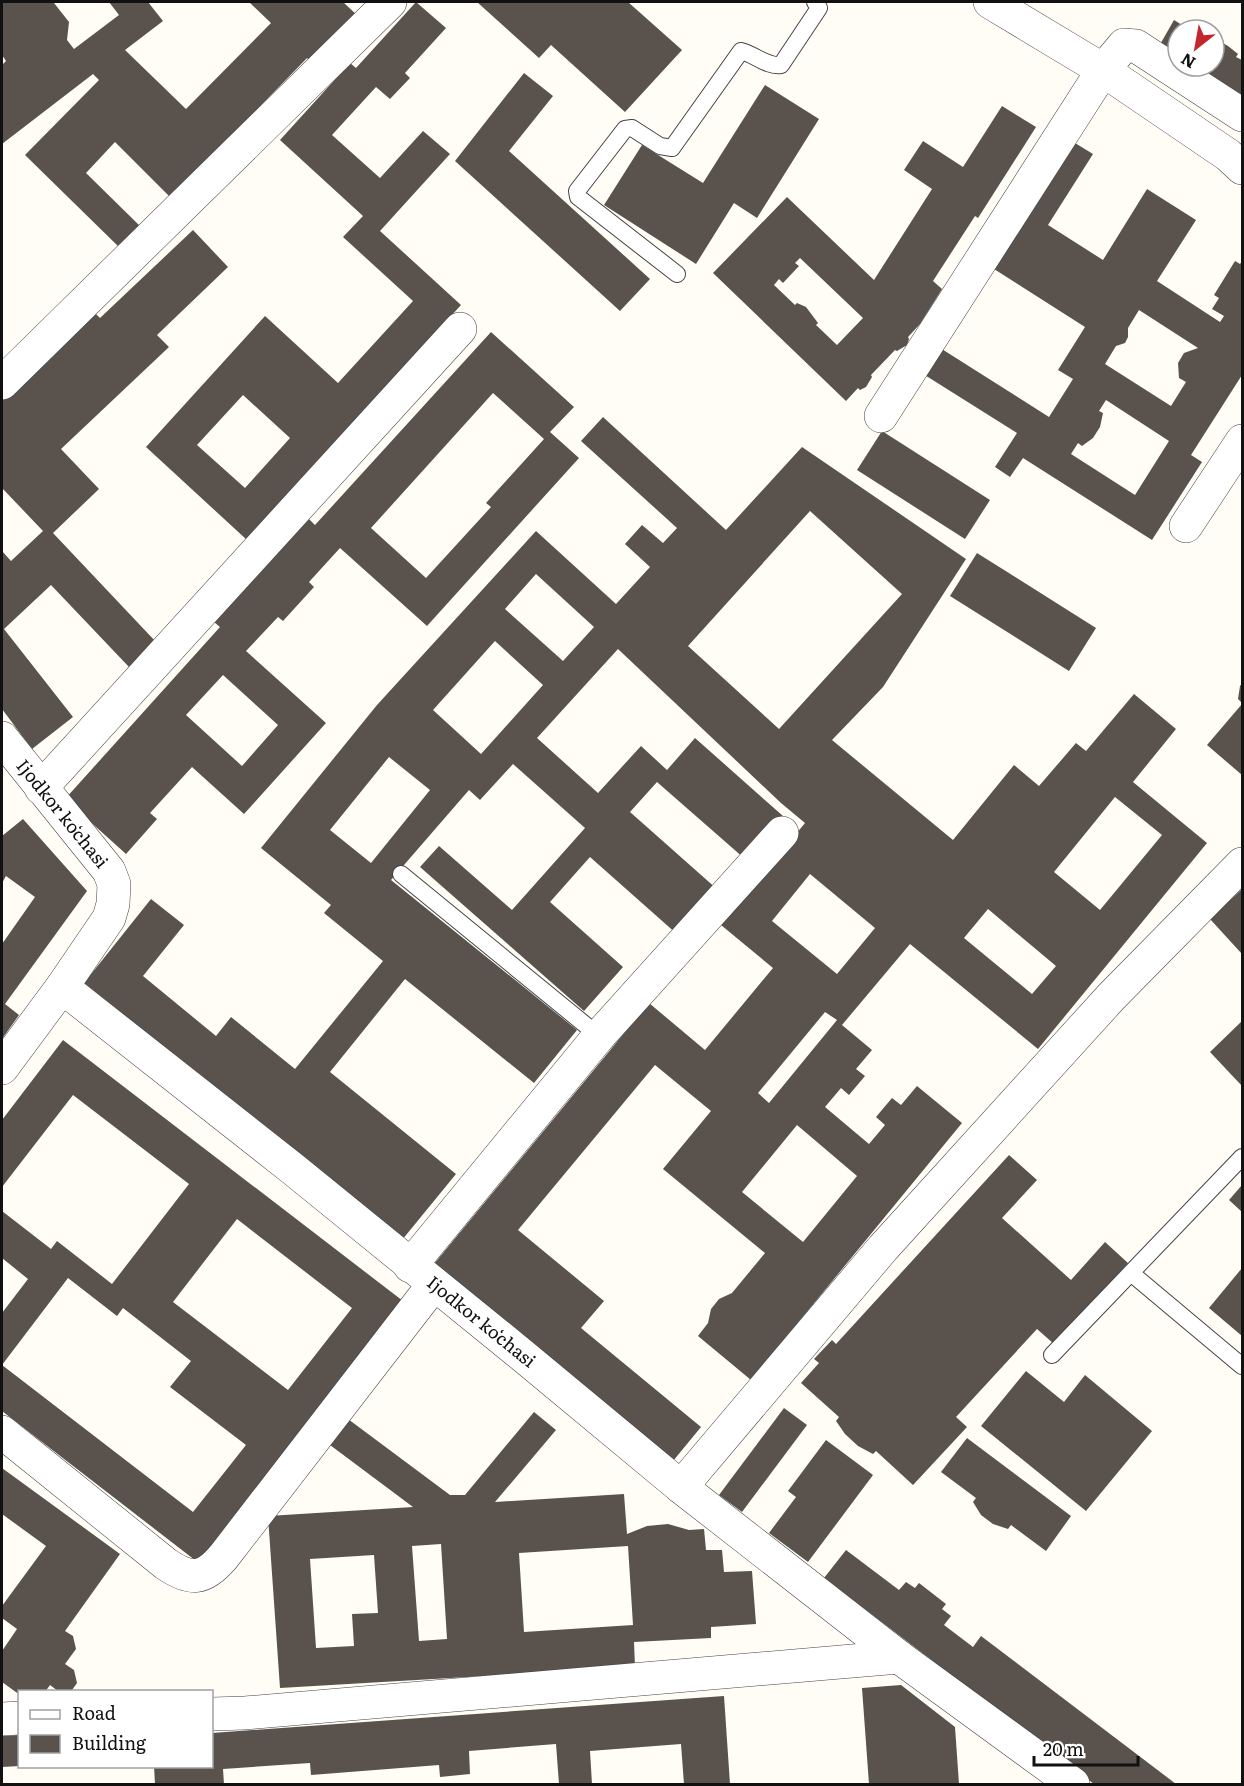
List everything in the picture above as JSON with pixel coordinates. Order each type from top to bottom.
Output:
[{"type":"street","points":[[2,383],[390,2]]},
{"type":"street","points":[[990,2],[1103,70],[1228,155],[1242,168]]},
{"type":"street","points":[[881,416],[1103,70],[1124,45],[1136,46],[1242,115]]},
{"type":"street","points":[[41,788],[460,329]]},
{"type":"street","points":[[1186,526],[1242,441]]},
{"type":"street","name":"Ijodkor koʻchasi","points":[[2,738],[109,871],[114,884],[113,904],[109,918],[62,987],[2,1068]]},
{"type":"street","points":[[2,1432],[179,1573],[192,1576],[203,1575],[215,1567],[422,1275],[598,1036],[783,833]]},
{"type":"street","points":[[681,1487],[891,1239],[1111,997],[1242,864]]},
{"type":"street","name":"Ijodkor koʻchasi","points":[[62,987],[293,1169],[681,1487],[899,1657],[1073,1785]]},
{"type":"street","points":[[213,1714],[899,1657]]},
{"type":"street","points":[[2,1719],[18,1718]]},
{"type":"lane","points":[[677,274],[578,197],[577,191],[625,129],[632,128],[660,146],[672,148],[741,51],[749,52],[773,66],[781,65],[819,8],[815,2]]},
{"type":"lane","points":[[401,874],[598,1036]]},
{"type":"lane","points":[[1052,1355],[1242,1157]]},
{"type":"lane","points":[[1131,1273],[1242,1366]]},
{"type":"building","points":[[2,2],[54,3],[69,22],[67,40],[74,49],[119,15],[109,2],[148,2],[163,21],[125,50],[186,109],[271,23],[249,2],[343,2],[359,17],[313,64],[307,58],[171,198],[115,142],[86,173],[142,228],[121,249],[25,155],[99,80],[93,74],[2,144],[2,65],[6,61],[2,55]]},
{"type":"building","points":[[416,2],[446,28],[405,73],[410,78],[390,99],[376,87],[332,135],[380,178],[423,131],[450,154],[380,231],[461,305],[247,540],[146,447],[265,316],[338,383],[413,301],[343,237],[363,216],[280,140],[350,63],[356,68]],"holes":[[[243,395],[290,438],[245,488],[197,445]]]},
{"type":"building","points":[[477,2],[628,2],[682,50],[625,112],[551,45],[539,58]]},
{"type":"building","points":[[1166,34],[1166,53],[1158,48]]},
{"type":"building","points":[[1226,45],[1238,54],[1236,57],[1242,60],[1242,97],[1210,78],[1226,78]]},
{"type":"building","points":[[524,73],[553,96],[509,151],[650,279],[620,311],[455,161]]},
{"type":"building","points":[[765,85],[819,119],[757,218],[734,203],[696,264],[604,205],[642,145],[703,183]]},
{"type":"building","points":[[1002,106],[1036,127],[978,218],[975,216],[933,281],[942,289],[920,324],[908,337],[907,345],[895,350],[871,375],[866,387],[860,390],[858,388],[846,401],[713,273],[787,197],[874,280],[932,189],[904,170],[923,141],[963,167]],"holes":[[[800,258],[863,318],[837,345],[816,325],[818,323],[806,307],[797,303],[795,305],[774,285],[779,279],[783,283],[799,266],[795,263]]]},
{"type":"building","points":[[1075,143],[1093,154],[1048,225],[1103,260],[1147,189],[1196,220],[1157,281],[1220,322],[1224,316],[1212,309],[1219,298],[1214,295],[1235,261],[1240,264],[1242,261],[1242,375],[1191,455],[1202,462],[1152,540],[1023,458],[1010,477],[995,467],[1017,433],[920,372],[937,346],[1049,417],[1073,379],[1058,370],[1085,327],[994,269]],"holes":[[[1139,310],[1198,348],[1184,353],[1178,363],[1179,378],[1186,382],[1171,406],[1105,364],[1116,346],[1125,343],[1128,328]],[[1106,400],[1169,441],[1135,495],[1071,454],[1078,443],[1082,446],[1093,438],[1100,427],[1103,413],[1099,411]]]},
{"type":"building","points":[[193,230],[228,267],[157,335],[169,347],[61,449],[99,489],[53,533],[156,642],[129,667],[51,585],[4,629],[73,717],[32,749],[2,709],[2,551],[11,561],[43,531],[2,488],[2,400],[94,312],[100,318]]},
{"type":"building","points":[[491,332],[574,407],[550,432],[579,458],[427,626],[340,548],[309,582],[314,587],[283,621],[278,617],[246,651],[326,723],[244,814],[192,767],[150,813],[157,819],[126,854],[65,799],[220,627],[214,622],[308,518],[315,525]],"holes":[[[493,393],[544,439],[486,503],[491,507],[426,578],[371,528]],[[223,675],[278,725],[242,766],[186,715]]]},
{"type":"building","points":[[603,417],[726,530],[802,447],[966,559],[883,687],[832,740],[953,840],[1014,765],[1039,786],[1076,743],[1086,751],[1134,694],[1176,729],[1133,782],[1207,843],[1038,1049],[910,944],[842,1025],[872,1050],[856,1069],[865,1076],[849,1095],[841,1088],[825,1107],[869,1144],[885,1125],[876,1117],[892,1098],[901,1105],[917,1086],[962,1123],[751,1380],[698,1336],[708,1323],[711,1309],[719,1299],[732,1293],[765,1253],[663,1169],[711,1111],[655,1065],[518,1230],[604,1301],[581,1328],[701,1427],[673,1461],[434,1264],[649,1003],[705,1050],[773,968],[721,925],[805,823],[618,649],[537,738],[598,793],[641,746],[667,770],[695,738],[783,816],[745,859],[657,782],[630,812],[718,890],[678,935],[590,857],[550,902],[623,967],[584,1011],[420,867],[439,846],[512,910],[585,828],[513,764],[480,800],[469,790],[391,880],[577,1030],[534,1083],[405,979],[330,1072],[456,1174],[402,1240],[84,983],[151,899],[184,925],[143,976],[216,1036],[231,1017],[295,1069],[383,961],[324,913],[331,905],[261,848],[377,705],[536,531],[616,604],[650,567],[625,544],[642,525],[663,543],[677,528],[581,441]],"holes":[[[810,511],[902,594],[779,729],[688,646]],[[536,574],[594,627],[563,661],[505,609]],[[495,641],[543,685],[481,754],[433,710]],[[389,757],[430,790],[371,863],[330,830]],[[1115,797],[1162,835],[1100,910],[1054,872]],[[810,874],[875,928],[837,974],[772,921]],[[988,909],[1056,966],[1032,994],[964,938]],[[825,1012],[837,1020],[769,1103],[758,1093]],[[797,1125],[857,1176],[803,1242],[742,1192]]]},
{"type":"building","points":[[882,431],[990,500],[965,539],[857,470]]},
{"type":"building","points":[[977,553],[1096,628],[1069,671],[950,596]]},
{"type":"building","points":[[1242,683],[1242,703],[1238,699]]},
{"type":"building","points":[[1242,704],[1242,775],[1207,745]]},
{"type":"building","points":[[23,819],[87,891],[5,1004],[19,1015],[2,1039],[2,944],[35,897],[6,876],[2,883],[2,836]]},
{"type":"building","points":[[1242,889],[1242,954],[1210,919]]},
{"type":"building","points":[[1242,1021],[1242,1086],[1210,1052]]},
{"type":"building","points":[[63,1040],[403,1301],[200,1564],[2,1411],[2,1365],[2,1313],[28,1279],[2,1258],[2,1211],[51,1249],[57,1241],[112,1284],[189,1184],[73,1095],[2,1187],[2,1120]],"holes":[[[237,1219],[352,1308],[288,1390],[173,1302]],[[68,1278],[117,1316],[123,1308],[191,1361],[170,1387],[246,1445],[193,1512],[2,1365]]]},
{"type":"building","points":[[1009,1155],[1037,1180],[1002,1218],[1071,1280],[1105,1242],[1128,1263],[1054,1344],[1037,1329],[956,1417],[967,1427],[913,1485],[876,1451],[873,1454],[858,1446],[845,1434],[836,1421],[839,1417],[801,1383],[819,1363],[814,1359],[832,1340],[836,1344]]},
{"type":"building","points":[[1242,1185],[1242,1212],[1229,1200]]},
{"type":"building","points":[[1242,1268],[1242,1336],[1209,1308]]},
{"type":"building","points":[[1026,1371],[1064,1402],[1085,1375],[1152,1431],[1086,1511],[981,1426]]},
{"type":"building","points":[[784,1408],[807,1425],[742,1512],[719,1495]]},
{"type":"building","points":[[534,1412],[556,1430],[495,1502],[624,1494],[627,1534],[647,1526],[668,1524],[689,1530],[704,1529],[706,1550],[722,1550],[724,1572],[752,1571],[756,1624],[711,1627],[711,1638],[634,1642],[635,1667],[280,1688],[268,1516],[413,1507],[330,1445],[348,1419],[450,1495],[465,1495]],"holes":[[[441,1544],[447,1639],[419,1641],[412,1546]],[[628,1546],[633,1625],[524,1632],[519,1553]],[[374,1555],[378,1613],[352,1614],[354,1646],[316,1648],[310,1559]]]},
{"type":"building","points":[[967,1438],[1071,1516],[1046,1551],[1011,1525],[1008,1529],[993,1524],[981,1515],[973,1502],[976,1498],[941,1472]]},
{"type":"building","points":[[826,1440],[873,1475],[808,1562],[769,1533],[796,1497],[788,1491]]},
{"type":"building","points":[[2,1468],[120,1554],[65,1631],[73,1636],[76,1649],[65,1664],[74,1670],[77,1683],[72,1690],[57,1690],[50,1685],[46,1690],[18,1690],[18,1694],[2,1682],[2,1651],[17,1629],[2,1618],[2,1606],[46,1546],[2,1514]]},
{"type":"building","points":[[846,1550],[899,1590],[906,1582],[915,1588],[919,1583],[946,1604],[942,1609],[951,1616],[944,1625],[973,1647],[981,1636],[1176,1784],[1094,1784],[824,1578]]},
{"type":"building","points":[[901,1685],[955,1727],[959,1784],[869,1784],[862,1688]]},
{"type":"building","points":[[724,1696],[730,1784],[684,1784],[681,1744],[590,1751],[592,1784],[559,1784],[556,1744],[469,1751],[470,1774],[440,1777],[439,1765],[311,1775],[310,1763],[223,1769],[224,1784],[155,1784],[154,1768],[213,1768],[213,1733]]},
{"type":"building","points":[[18,1735],[18,1766],[2,1767],[2,1736]]}]
